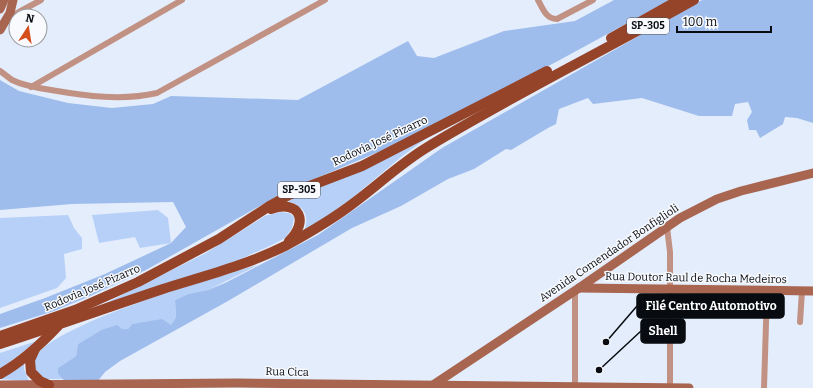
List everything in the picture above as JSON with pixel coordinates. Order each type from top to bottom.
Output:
[{"type":"main road","name":"Rodovia José Pizarro","points":[[0,336],[75,310],[116,293],[155,274],[219,239],[271,205],[307,187],[362,166],[586,52],[679,0]]},
{"type":"main road","name":"Rodovia José Pizarro","points":[[0,344],[241,264],[283,246],[316,229],[354,203],[406,161],[426,148],[572,65],[694,0]]},
{"type":"main road","points":[[257,215],[283,206],[293,208],[298,212],[300,218],[299,230],[283,246]]},
{"type":"main road","points":[[0,333],[75,310]]},
{"type":"main road","points":[[0,374],[36,347],[59,325]]},
{"type":"main road","points":[[36,347],[30,360],[31,372],[34,377],[49,385]]},
{"type":"street","points":[[0,9],[4,0]]},
{"type":"street","points":[[0,30],[7,20],[13,0]]},
{"type":"street","points":[[7,20],[41,0]]},
{"type":"street","points":[[31,87],[182,0]]},
{"type":"street","points":[[0,70],[12,80],[31,87],[78,95],[102,97],[123,98],[144,96],[157,93],[325,0]]},
{"type":"street","points":[[538,0],[549,18],[557,19],[593,0]]},
{"type":"street","name":"Avenida Comendador Bonfiglioli","points":[[432,385],[577,290],[680,218],[717,199],[741,191],[813,173]]},
{"type":"street","points":[[667,227],[670,252],[670,388]]},
{"type":"street","name":"Rua Doutor Raul de Rocha Medeiros","points":[[577,290],[670,289],[813,292]]},
{"type":"street","points":[[575,387],[577,290]]},
{"type":"street","points":[[764,388],[767,291]]},
{"type":"street","points":[[800,322],[802,291]]},
{"type":"street","points":[[444,385],[444,380],[457,372],[462,366]]},
{"type":"street","name":"Rua Cica","points":[[0,385],[97,383],[236,386],[444,385],[689,388]]},
{"type":"shaded area","points":[[614,0],[670,0],[556,62],[395,145],[288,190],[146,270],[54,311],[0,328],[0,314],[105,274],[171,243],[186,227],[173,202],[72,204],[0,210],[0,80],[19,91],[68,103],[112,108],[153,104],[171,96],[298,100],[408,41],[417,56],[434,58],[504,31],[575,21]]},
{"type":"shaded area","points":[[702,0],[813,0],[813,123],[797,118],[785,117],[783,124],[760,138],[756,130],[749,130],[747,120],[752,112],[748,102],[735,104],[732,116],[699,116],[642,98],[593,104],[588,98],[559,109],[556,124],[511,150],[506,149],[474,169],[448,179],[401,206],[352,228],[228,301],[120,361],[105,372],[97,382],[67,383],[58,374],[58,368],[76,356],[78,344],[101,330],[117,325],[122,329],[128,329],[132,324],[162,319],[171,325],[176,317],[175,300],[188,294],[208,290],[225,283],[318,235],[442,148]]},
{"type":"shaded area","points":[[431,135],[401,157],[352,198],[304,231],[306,225],[306,215],[304,211],[297,205],[287,201]]},
{"type":"shaded area","points":[[158,210],[168,218],[171,243],[140,248],[135,237],[99,243],[92,215]]},
{"type":"shaded area","points":[[280,212],[289,213],[294,217],[292,228],[285,238],[274,244],[236,261],[94,309],[206,253],[265,216]]},
{"type":"shaded area","points":[[68,215],[74,228],[82,238],[82,249],[64,254],[66,278],[57,288],[0,308],[0,218]]},
{"type":"shaded area","points":[[258,265],[208,290],[188,294],[175,300],[176,317],[171,325],[140,323],[132,324],[128,329],[101,330],[78,344],[76,356],[58,368],[58,374],[64,379],[41,379],[35,370],[34,360],[45,347],[68,332],[136,304]]},
{"type":"shaded area","points":[[37,341],[2,368],[0,368],[0,353]]},
{"type":"shaded area","points":[[24,362],[24,369],[29,381],[0,379]]},
{"type":"place","name":"Filé Centro Automotivo","points":[[606,342]]},
{"type":"place","name":"Shell","points":[[599,370]]}]
